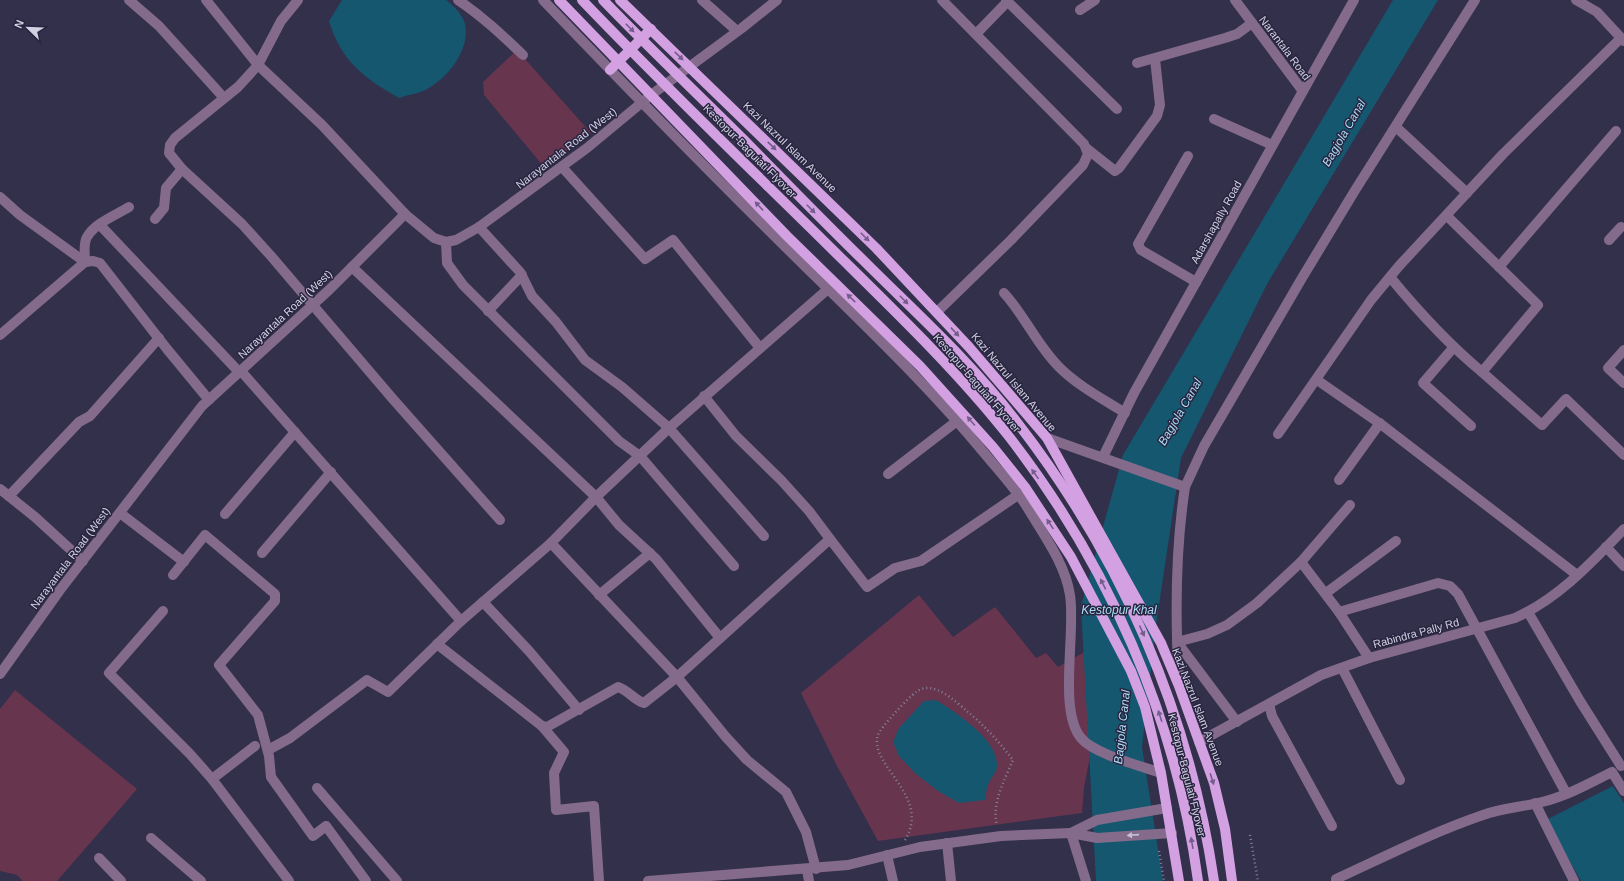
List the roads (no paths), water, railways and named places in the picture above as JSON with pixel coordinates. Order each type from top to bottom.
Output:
[{"type":"main road","points":[[559,0],[787,236],[920,366],[988,441],[1025,488],[1071,557],[1131,671],[1145,707],[1161,773],[1179,881]]},
{"type":"main road","name":"Kestopur-Baguiati Flyover","points":[[582,0],[942,361],[1007,435],[1040,480],[1074,531],[1099,577],[1124,627],[1144,673],[1160,715],[1173,760],[1188,821],[1198,881]]},
{"type":"main road","name":"Kestopur-Baguiati Flyover","points":[[603,0],[928,325],[1014,418],[1038,450],[1083,517],[1141,628],[1162,679],[1175,712],[1201,804],[1214,881]]},
{"type":"main road","name":"Kazi Nazrul Islam Avenue","points":[[620,0],[876,248],[937,312],[1047,438],[1161,643],[1179,686],[1214,783],[1225,829],[1232,881]]},
{"type":"main road","points":[[610,70],[651,30]]},
{"type":"street","points":[[129,0],[159,26],[224,98]]},
{"type":"street","points":[[206,0],[258,65],[322,125],[405,214],[434,238],[446,242],[447,264],[453,273],[488,311],[619,441],[640,456],[734,566]]},
{"type":"street","points":[[298,0],[281,20],[258,65],[224,98],[175,138],[170,145],[169,153],[182,169],[242,224],[313,304],[438,451],[500,520]]},
{"type":"street","points":[[458,0],[499,32],[523,55]]},
{"type":"street","points":[[543,0],[642,103],[898,357],[957,421],[1018,494],[1056,556],[1070,593],[1072,629],[1069,695],[1072,718],[1076,731],[1083,740],[1095,749],[1161,773]]},
{"type":"street","points":[[702,0],[738,31]]},
{"type":"street","name":"Narayantala Road (West)","points":[[446,242],[456,240],[479,227],[562,167],[651,95],[738,31],[777,0]]},
{"type":"street","points":[[942,0],[1086,148],[1115,171],[1119,168],[1157,116],[1160,105],[1155,59]]},
{"type":"street","points":[[1080,10],[1095,0]]},
{"type":"street","name":"Narantala Road","points":[[1236,0],[1302,90]]},
{"type":"street","name":"Adarshapally Road","points":[[1103,457],[1125,413],[1196,282],[1302,90],[1354,0]]},
{"type":"street","points":[[1179,686],[1175,600],[1182,507],[1182,486],[1302,278],[1475,0]]},
{"type":"street","points":[[1278,434],[1317,380],[1371,300],[1390,277],[1503,154],[1622,39],[1597,12],[1576,0]]},
{"type":"street","points":[[976,34],[1007,1],[1117,109]]},
{"type":"street","points":[[1137,63],[1237,34],[1252,23]]},
{"type":"street","points":[[1214,119],[1272,145]]},
{"type":"street","points":[[1396,127],[1467,192]]},
{"type":"street","points":[[1499,267],[1616,130]]},
{"type":"street","points":[[937,312],[1011,240],[1083,164],[1088,154],[1086,148]]},
{"type":"street","points":[[1188,156],[1138,244],[1141,250],[1196,282]]},
{"type":"street","points":[[562,167],[645,259],[673,240],[760,348]]},
{"type":"street","points":[[155,220],[164,208],[166,188],[182,169]]},
{"type":"street","points":[[0,197],[20,214],[85,262]]},
{"type":"street","points":[[85,262],[84,248],[87,237],[100,225],[129,207]]},
{"type":"street","name":"Narayantala Road (West)","points":[[0,674],[60,590],[202,406],[313,304],[405,214]]},
{"type":"street","points":[[1447,216],[1538,305],[1482,372]]},
{"type":"street","points":[[100,225],[295,432],[461,621]]},
{"type":"street","points":[[479,227],[522,275],[532,296],[556,322],[585,360],[622,387],[670,428],[764,536]]},
{"type":"street","points":[[1609,240],[1623,227]]},
{"type":"street","points":[[0,335],[85,262],[93,261],[100,263],[210,400]]},
{"type":"street","points":[[352,267],[596,497],[620,525],[650,553],[720,638]]},
{"type":"street","points":[[488,311],[522,275]]},
{"type":"street","points":[[1390,277],[1426,320],[1453,348],[1542,425],[1566,399],[1624,455]]},
{"type":"street","points":[[268,750],[290,738],[367,680],[388,692],[461,621],[551,544],[596,497],[704,396],[828,289]]},
{"type":"street","points":[[1004,293],[1015,305],[1042,346],[1060,368],[1125,413]]},
{"type":"street","points":[[9,496],[79,422],[90,416],[159,338]]},
{"type":"street","points":[[1453,348],[1423,383],[1471,426]]},
{"type":"street","points":[[1624,350],[1608,368],[1624,383]]},
{"type":"street","points":[[1317,380],[1380,423],[1577,575]]},
{"type":"street","points":[[704,396],[736,436],[781,480],[809,511],[867,586],[895,568],[921,561],[1018,494]]},
{"type":"street","points":[[888,474],[957,421]]},
{"type":"street","points":[[1339,480],[1380,423]]},
{"type":"street","points":[[225,514],[295,432]]},
{"type":"street","points":[[1047,438],[1182,486]]},
{"type":"street","points":[[262,553],[331,472]]},
{"type":"street","points":[[0,489],[83,561]]},
{"type":"street","points":[[1176,642],[1207,634],[1227,625],[1257,603],[1301,562],[1350,505]]},
{"type":"street","points":[[120,513],[184,562]]},
{"type":"street","name":"Rabindra Pally Rd","points":[[1199,742],[1321,675],[1369,658],[1478,629],[1515,618],[1528,612],[1555,595],[1624,529]]},
{"type":"street","points":[[173,576],[205,535],[276,597],[275,601],[219,665],[258,715],[268,750],[271,777],[313,836],[326,826],[366,881]]},
{"type":"street","points":[[542,726],[547,726],[579,710],[618,687],[624,689],[644,703],[677,677],[830,539]]},
{"type":"street","points":[[1326,593],[1396,541]]},
{"type":"street","points":[[551,544],[677,677],[742,755],[786,792],[806,832],[811,869],[809,881]]},
{"type":"street","points":[[1606,547],[1624,566]]},
{"type":"street","points":[[600,595],[650,553]]},
{"type":"street","points":[[1301,562],[1326,593],[1369,658]]},
{"type":"street","points":[[1339,612],[1438,583],[1450,586],[1458,594],[1478,629],[1520,712],[1566,793]]},
{"type":"street","points":[[483,602],[529,651],[579,710]]},
{"type":"street","points":[[163,611],[109,673],[190,754],[212,779],[289,881]]},
{"type":"street","points":[[1336,881],[1336,879],[1423,839],[1484,814],[1535,803],[1566,793],[1612,772],[1622,765],[1580,701],[1528,612]]},
{"type":"street","points":[[1176,642],[1236,722]]},
{"type":"street","points":[[438,644],[542,726],[564,752],[554,773],[556,810],[594,806],[599,881]]},
{"type":"street","points":[[1342,668],[1400,780]]},
{"type":"street","points":[[1269,704],[1272,716],[1332,826]]},
{"type":"street","points":[[212,779],[256,746]]},
{"type":"street","points":[[1612,772],[1624,791]]},
{"type":"street","points":[[317,788],[397,881]]},
{"type":"street","points":[[1535,803],[1574,881]]},
{"type":"street","points":[[1071,833],[1097,820],[1168,808]]},
{"type":"street","points":[[1071,833],[1086,881]]},
{"type":"street","points":[[648,881],[763,877],[811,869],[848,865],[891,854],[947,843],[1001,836],[1071,833],[1097,838],[1172,833]]},
{"type":"street","points":[[151,838],[200,881]]},
{"type":"street","points":[[947,843],[951,881]]},
{"type":"street","points":[[891,854],[893,881]]},
{"type":"street","points":[[99,858],[122,881]]},
{"type":"water","points":[[342,0],[446,0],[457,10],[465,24],[466,34],[464,44],[455,64],[440,80],[420,92],[399,98],[386,91],[355,67],[347,58],[334,35],[329,21]]},
{"type":"water","name":"Kestopur Khal","points":[[1393,0],[1438,0],[1267,284],[1181,458],[1157,618],[1142,747],[1163,881],[1096,881],[1081,606],[1123,455]]},
{"type":"water","points":[[936,700],[974,727],[991,746],[995,756],[997,768],[988,785],[985,800],[959,803],[938,791],[915,773],[899,756],[893,742],[899,728],[924,701]]},
{"type":"water","points":[[1613,786],[1624,803],[1624,881],[1581,881],[1546,820]]},
{"type":"water label","name":"Bagjola Canal","points":[[1344,133]]},
{"type":"water label","name":"Bagjola Canal","points":[[1180,412]]},
{"type":"water label","name":"Bagjola Canal","points":[[1122,727]]}]
